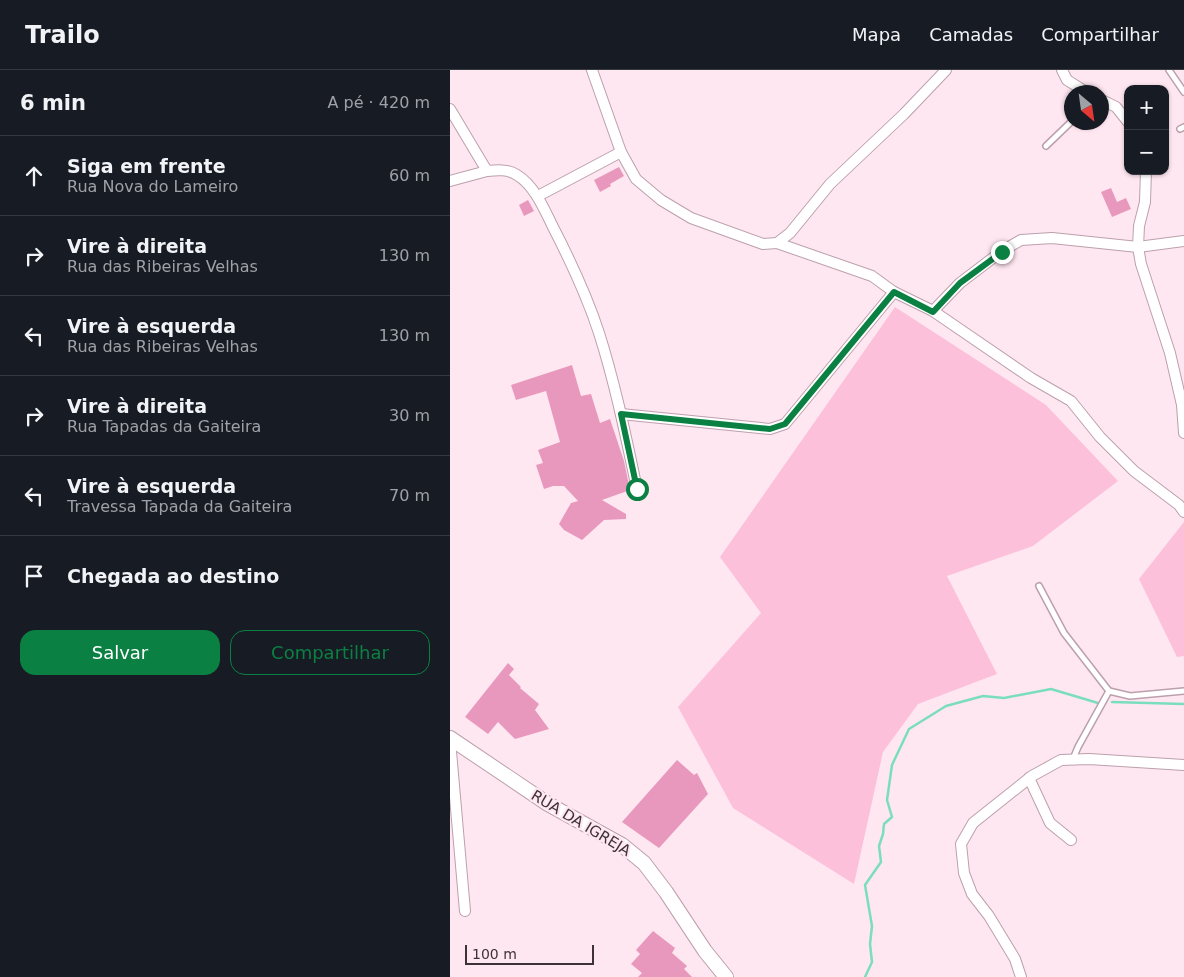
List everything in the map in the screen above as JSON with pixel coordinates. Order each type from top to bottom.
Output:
[{"type":"main road","name":"RUA DA IGREJA","points":[[450,739],[548,804],[622,844],[644,863],[666,892],[705,951],[726,977]]},
{"type":"street","points":[[592,70],[621,152],[636,179],[661,200],[691,218],[763,244],[777,243],[872,276],[894,292],[933,312],[1031,378],[1070,401],[1100,438],[1134,471],[1179,505],[1184,512]]},
{"type":"street","points":[[777,243],[790,233],[830,184],[904,114],[946,70]]},
{"type":"street","points":[[1062,70],[1067,80],[1075,85]]},
{"type":"street","points":[[1109,104],[1116,107],[1124,117]]},
{"type":"street","points":[[450,109],[487,171]]},
{"type":"street","points":[[538,196],[621,152]]},
{"type":"street","points":[[450,181],[487,171],[499,170],[516,174],[538,196],[583,289],[599,333],[621,414],[637,489]]},
{"type":"street","points":[[1146,175],[1145,202],[1139,226],[1138,247],[1141,264],[1174,370],[1182,405],[1184,433]]},
{"type":"street","points":[[933,312],[960,283],[1021,240],[1052,238],[1138,247],[1184,241]]},
{"type":"street","points":[[621,414],[770,429],[785,424],[894,292]]},
{"type":"street","points":[[450,739],[465,911]]},
{"type":"street","points":[[1021,977],[1015,959],[989,916],[972,894],[964,872],[961,844],[973,823],[1029,778],[1061,760],[1117,760],[1184,765]]},
{"type":"street","points":[[1029,778],[1050,823],[1071,840]]},
{"type":"lane","points":[[1170,70],[1184,92]]},
{"type":"lane","points":[[1046,146],[1064,129]]},
{"type":"lane","points":[[1039,586],[1064,633],[1109,691],[1130,696],[1184,690]]},
{"type":"lane","points":[[1073,760],[1078,747],[1109,691]]},
{"type":"shaded area","points":[[895,307],[1046,405],[1118,481],[1033,546],[947,576],[997,674],[918,704],[883,752],[854,884],[733,808],[678,707],[761,613],[720,557]]},
{"type":"shaded area","points":[[1184,522],[1184,656],[1177,657],[1139,579]]},
{"type":"building","points":[[619,167],[624,176],[600,192],[594,180]]},
{"type":"building","points":[[1111,188],[1117,202],[1126,198],[1131,209],[1112,217],[1101,192]]},
{"type":"building","points":[[528,200],[534,211],[524,216],[519,205]]},
{"type":"building","points":[[572,365],[581,396],[591,394],[600,423],[610,419],[624,461],[630,490],[602,500],[626,514],[626,519],[604,520],[582,540],[564,530],[559,524],[571,503],[578,501],[564,486],[553,486],[544,489],[536,465],[543,463],[538,450],[560,442],[546,391],[516,400],[511,385]]},
{"type":"building","points":[[508,663],[514,669],[509,675],[520,688],[539,704],[535,710],[549,729],[515,739],[498,722],[488,734],[465,717]]},
{"type":"building","points":[[677,760],[694,775],[697,773],[708,794],[659,848],[622,822]]},
{"type":"building","points":[[653,931],[675,948],[672,953],[687,966],[684,969],[692,977],[638,977],[642,973],[631,964],[640,954],[636,950]]},
{"type":"waterway","points":[[865,977],[872,962],[870,944],[872,926],[865,885],[881,862],[879,846],[884,824],[892,817],[887,800],[892,765],[909,729],[946,706],[983,696],[1004,698],[1051,689],[1098,703]]},
{"type":"waterway","points":[[1112,702],[1184,704]]},
{"type":"route","points":[[637,489],[621,414],[770,429],[785,424],[894,292],[933,312],[960,283],[1002,252]]}]
